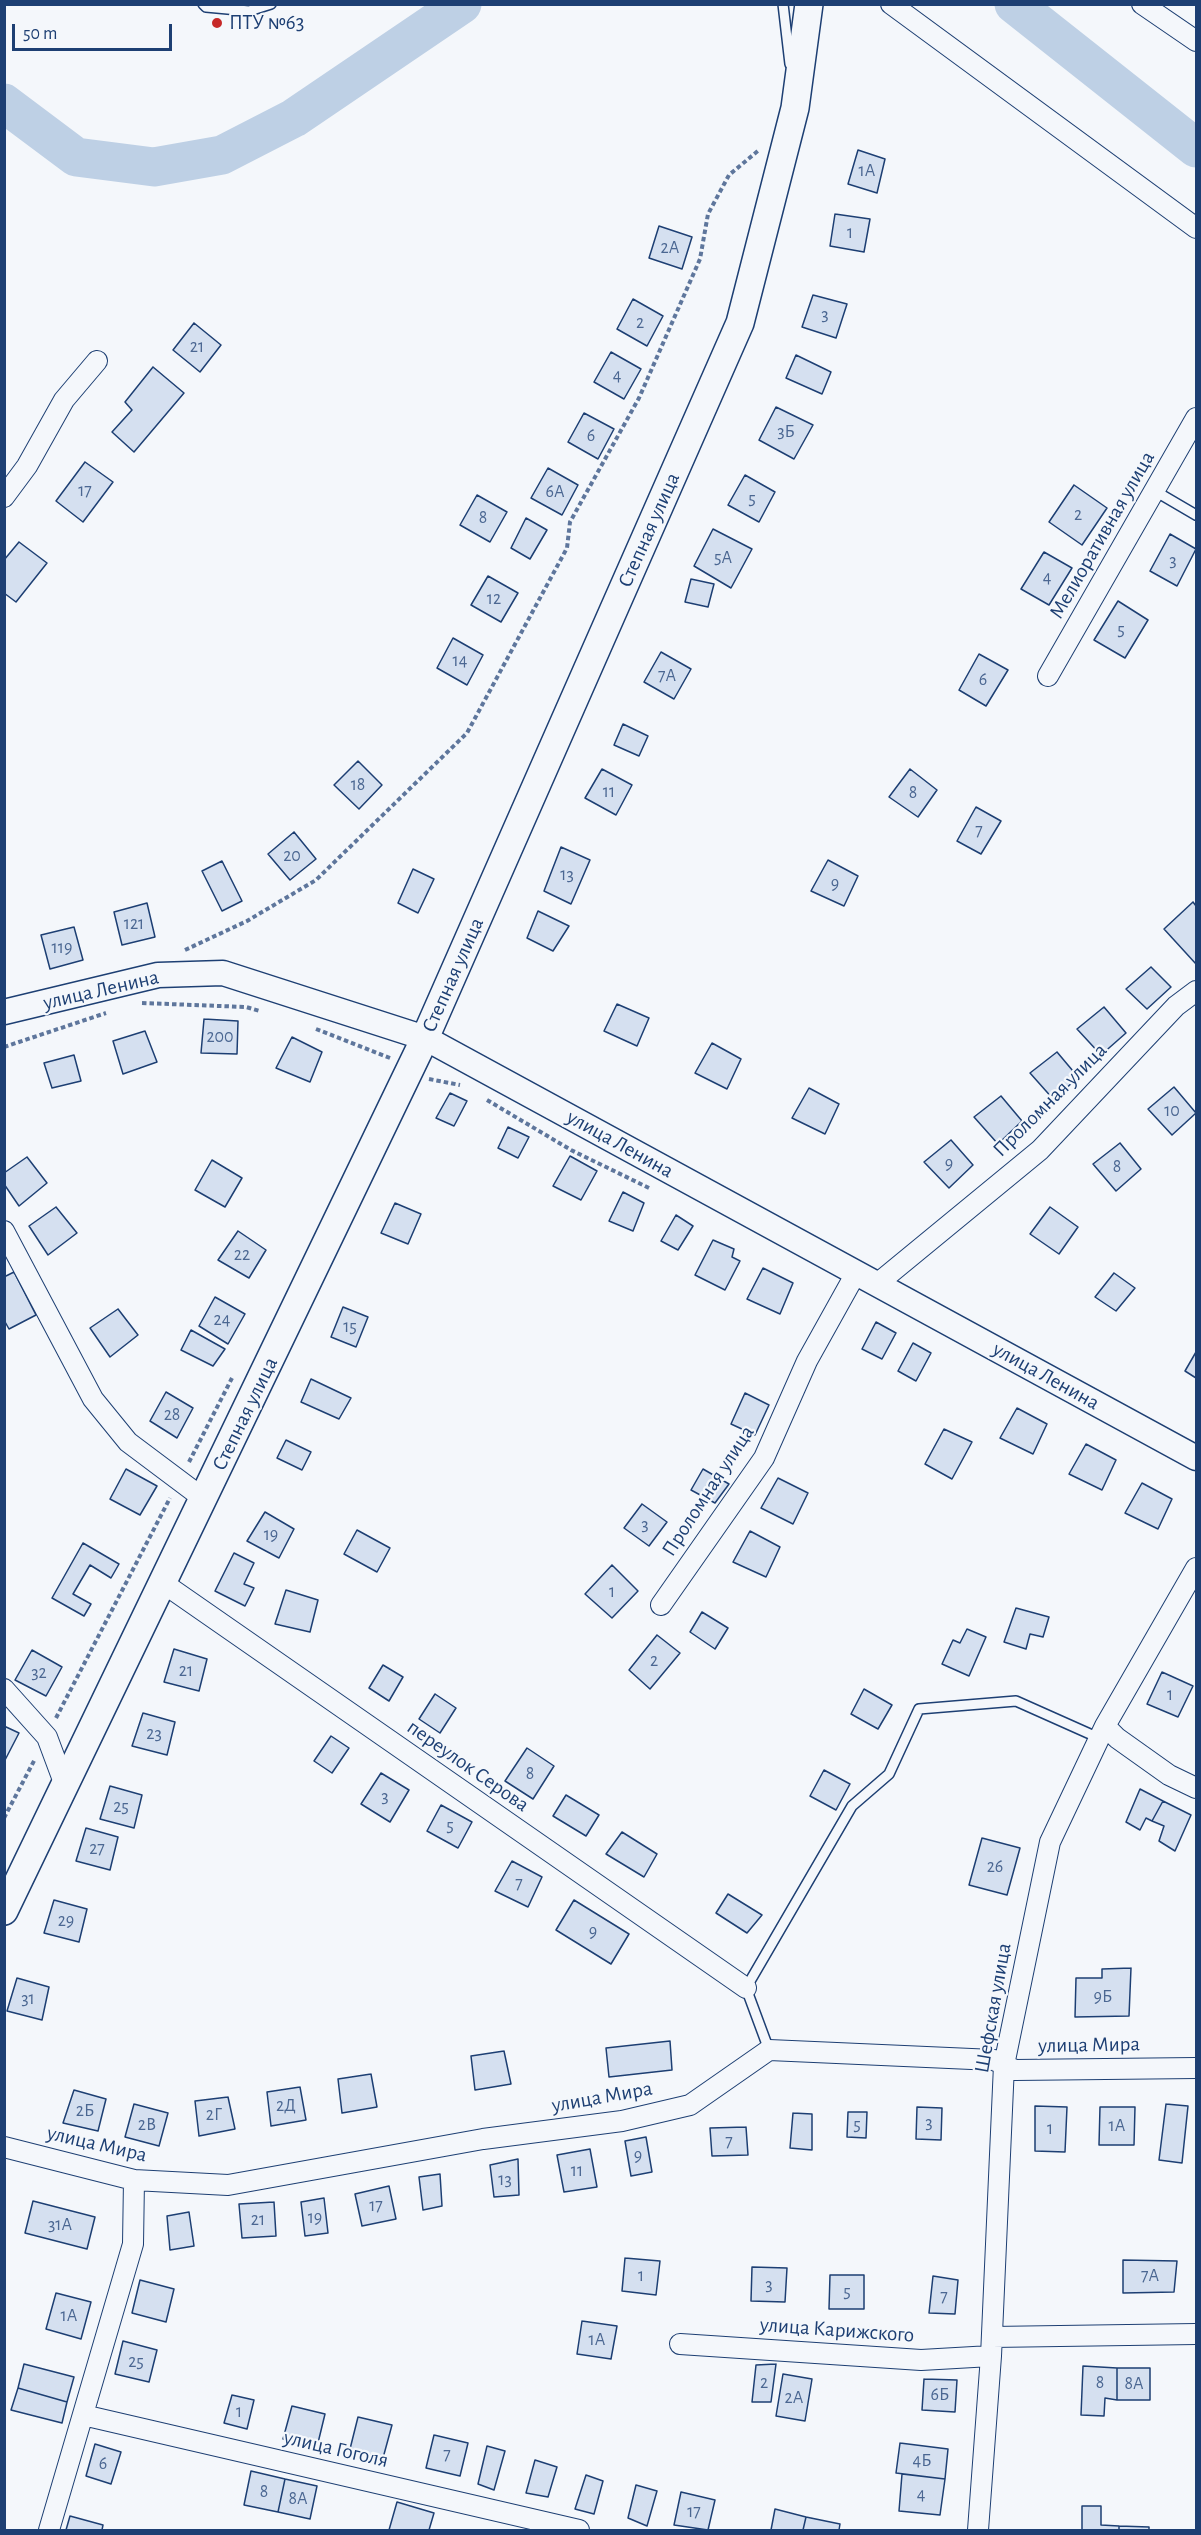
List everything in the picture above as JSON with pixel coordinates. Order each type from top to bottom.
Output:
[{"type":"main road","name":"Степная улица","points":[[4,1911],[66,1788],[204,1499],[394,1066],[425,1038],[740,323],[795,108],[809,4]]},
{"type":"street","points":[[891,4],[1197,228]]},
{"type":"street","points":[[1142,4],[1197,41]]},
{"type":"street","points":[[4,497],[27,466],[64,400],[97,361]]},
{"type":"street","name":"Мелиоративная улица","points":[[1048,676],[1197,418]]},
{"type":"street","name":"улица Ленина","points":[[4,1012],[158,975],[223,973],[425,1038],[1197,1458]]},
{"type":"street","name":"Проломная улица","points":[[661,1605],[764,1458],[807,1361],[866,1278],[1040,1150],[1176,1006],[1197,991]]},
{"type":"street","points":[[4,1231],[93,1399],[128,1442],[204,1499]]},
{"type":"street","name":"Шефская улица","points":[[978,2530],[991,2347],[1004,2065],[1050,1842],[1102,1732],[1197,1568]]},
{"type":"street","name":"переулок Серова","points":[[163,1583],[746,1988]]},
{"type":"street","points":[[4,1689],[46,1737],[66,1788]]},
{"type":"street","points":[[1102,1732],[1117,1738],[1169,1775],[1197,1788]]},
{"type":"street","name":"улица Мира","points":[[4,2147],[134,2180],[228,2185],[483,2139],[622,2121],[690,2105],[769,2050],[994,2060],[1015,2070],[1197,2068]]},
{"type":"street","points":[[49,2530],[134,2244],[134,2180]]},
{"type":"street","name":"улица Карижского","points":[[681,2344],[921,2360],[991,2347],[1197,2334]]},
{"type":"street","name":"улица Гоголя","points":[[83,2415],[579,2530]]},
{"type":"lane","points":[[203,4],[206,7],[249,11],[271,4]]},
{"type":"lane","points":[[783,4],[795,108]]},
{"type":"lane","points":[[1155,491],[1197,515]]},
{"type":"lane","points":[[769,2050],[746,1988],[852,1806],[889,1774],[919,1709],[1016,1701],[1102,1732]]},
{"type":"path","points":[[184,951],[247,921],[316,880],[467,733],[567,548],[570,522],[639,398],[700,258],[708,214],[729,175],[760,149]]},
{"type":"path","points":[[135,1003],[246,1007],[267,1012]]},
{"type":"path","points":[[4,1047],[114,1010]]},
{"type":"path","points":[[307,1026],[394,1066],[461,1085]]},
{"type":"path","points":[[481,1096],[571,1150],[659,1193]]},
{"type":"path","points":[[4,1818],[234,1374]]},
{"type":"building","points":[[858,150],[885,159],[877,193],[848,184]]},
{"type":"building","points":[[835,214],[870,219],[864,252],[830,246]]},
{"type":"building","points":[[659,226],[692,237],[682,269],[649,258]]},
{"type":"building","points":[[813,295],[847,304],[836,338],[802,327]]},
{"type":"building","points":[[633,299],[663,316],[647,346],[617,329]]},
{"type":"building","points":[[194,323],[221,345],[200,372],[173,350]]},
{"type":"building","points":[[611,352],[641,369],[624,399],[594,382]]},
{"type":"building","points":[[796,355],[831,372],[822,394],[786,378]]},
{"type":"building","points":[[153,367],[184,393],[134,452],[112,432],[132,410],[125,402]]},
{"type":"building","points":[[776,407],[813,425],[794,459],[759,440]]},
{"type":"building","points":[[584,413],[614,429],[598,459],[568,442]]},
{"type":"building","points":[[85,462],[113,482],[83,522],[56,501]]},
{"type":"building","points":[[548,468],[578,485],[562,515],[531,498]]},
{"type":"building","points":[[745,475],[775,492],[759,522],[728,505]]},
{"type":"building","points":[[1074,485],[1107,508],[1082,545],[1049,522]]},
{"type":"building","points":[[477,495],[507,512],[490,542],[460,525]]},
{"type":"building","points":[[526,518],[547,530],[530,559],[511,548]]},
{"type":"building","points":[[713,529],[752,549],[731,588],[694,566]]},
{"type":"building","points":[[1170,534],[1196,549],[1177,586],[1150,571]]},
{"type":"building","points":[[19,542],[47,563],[16,602],[4,593],[4,560]]},
{"type":"building","points":[[1044,552],[1072,568],[1049,605],[1021,589]]},
{"type":"building","points":[[488,576],[518,593],[501,622],[471,605]]},
{"type":"building","points":[[691,579],[714,584],[708,607],[685,602]]},
{"type":"building","points":[[1118,601],[1148,620],[1125,658],[1094,640]]},
{"type":"building","points":[[453,638],[483,655],[467,685],[437,668]]},
{"type":"building","points":[[661,652],[691,669],[674,699],[644,682]]},
{"type":"building","points":[[979,654],[1008,670],[986,706],[959,690]]},
{"type":"building","points":[[623,724],[648,736],[639,756],[614,745]]},
{"type":"building","points":[[358,761],[382,785],[359,809],[334,785]]},
{"type":"building","points":[[602,769],[632,785],[616,815],[585,798]]},
{"type":"building","points":[[910,769],[937,790],[918,817],[889,797]]},
{"type":"building","points":[[976,807],[1001,821],[981,854],[957,841]]},
{"type":"building","points":[[294,832],[316,859],[290,880],[268,854]]},
{"type":"building","points":[[561,847],[590,860],[571,904],[544,891]]},
{"type":"building","points":[[828,860],[858,876],[844,906],[811,891]]},
{"type":"building","points":[[222,861],[242,901],[222,911],[202,871]]},
{"type":"building","points":[[413,869],[434,879],[418,913],[398,903]]},
{"type":"building","points":[[1193,902],[1196,906],[1196,964],[1164,929]]},
{"type":"building","points":[[147,903],[155,937],[122,945],[114,912]]},
{"type":"building","points":[[538,911],[569,926],[553,951],[527,938]]},
{"type":"building","points":[[74,927],[83,960],[50,969],[41,935]]},
{"type":"building","points":[[1151,967],[1171,987],[1147,1009],[1126,989]]},
{"type":"building","points":[[617,1004],[649,1018],[637,1046],[604,1031]]},
{"type":"building","points":[[1104,1007],[1126,1033],[1101,1055],[1077,1029]]},
{"type":"building","points":[[204,1019],[238,1021],[237,1054],[201,1053]]},
{"type":"building","points":[[145,1031],[157,1062],[123,1074],[113,1041]]},
{"type":"building","points":[[292,1037],[322,1052],[310,1082],[276,1068]]},
{"type":"building","points":[[712,1043],[741,1059],[727,1089],[695,1073]]},
{"type":"building","points":[[1057,1052],[1078,1077],[1054,1100],[1030,1073]]},
{"type":"building","points":[[74,1055],[81,1081],[52,1088],[44,1063]]},
{"type":"building","points":[[1174,1087],[1196,1113],[1172,1135],[1148,1109]]},
{"type":"building","points":[[809,1088],[839,1104],[825,1134],[792,1118]]},
{"type":"building","points":[[450,1093],[467,1101],[454,1126],[436,1118]]},
{"type":"building","points":[[1001,1096],[1022,1121],[998,1144],[974,1117]]},
{"type":"building","points":[[508,1127],[529,1137],[518,1158],[498,1148]]},
{"type":"building","points":[[951,1140],[973,1165],[949,1188],[924,1162]]},
{"type":"building","points":[[1120,1143],[1141,1169],[1116,1191],[1093,1164]]},
{"type":"building","points":[[570,1156],[597,1171],[581,1200],[553,1186]]},
{"type":"building","points":[[27,1157],[47,1183],[19,1206],[4,1184],[4,1173]]},
{"type":"building","points":[[212,1160],[242,1178],[225,1207],[195,1190]]},
{"type":"building","points":[[623,1192],[644,1203],[633,1231],[609,1221]]},
{"type":"building","points":[[395,1203],[421,1214],[408,1244],[381,1233]]},
{"type":"building","points":[[56,1207],[77,1233],[48,1255],[29,1226]]},
{"type":"building","points":[[1050,1207],[1078,1227],[1059,1254],[1030,1234]]},
{"type":"building","points":[[676,1215],[693,1226],[678,1250],[661,1241]]},
{"type":"building","points":[[238,1231],[266,1250],[249,1278],[218,1260]]},
{"type":"building","points":[[713,1240],[734,1249],[732,1257],[740,1261],[725,1290],[695,1275]]},
{"type":"building","points":[[763,1268],[793,1283],[780,1314],[747,1299]]},
{"type":"building","points":[[14,1272],[36,1315],[9,1329],[4,1320],[4,1277]]},
{"type":"building","points":[[1114,1273],[1135,1288],[1116,1311],[1095,1297]]},
{"type":"building","points":[[215,1297],[245,1314],[228,1344],[199,1326]]},
{"type":"building","points":[[343,1307],[368,1317],[356,1347],[331,1337]]},
{"type":"building","points":[[118,1309],[138,1335],[110,1357],[90,1328]]},
{"type":"building","points":[[876,1322],[896,1333],[882,1359],[862,1349]]},
{"type":"building","points":[[191,1330],[225,1349],[213,1366],[181,1350]]},
{"type":"building","points":[[913,1343],[931,1353],[916,1381],[898,1371]]},
{"type":"building","points":[[1196,1352],[1196,1378],[1185,1371]]},
{"type":"building","points":[[311,1379],[351,1398],[339,1419],[301,1402]]},
{"type":"building","points":[[166,1392],[193,1408],[177,1438],[150,1421]]},
{"type":"building","points":[[745,1393],[769,1405],[755,1435],[731,1424]]},
{"type":"building","points":[[1017,1408],[1047,1424],[1033,1454],[1000,1438]]},
{"type":"building","points":[[944,1429],[972,1442],[952,1479],[925,1464]]},
{"type":"building","points":[[286,1440],[311,1452],[302,1470],[277,1458]]},
{"type":"building","points":[[1086,1444],[1116,1460],[1102,1490],[1069,1474]]},
{"type":"building","points":[[126,1469],[157,1486],[140,1515],[110,1499]]},
{"type":"building","points":[[703,1469],[729,1484],[715,1503],[691,1490]]},
{"type":"building","points":[[778,1478],[808,1493],[793,1524],[761,1508]]},
{"type":"building","points":[[1142,1483],[1172,1499],[1158,1529],[1125,1513]]},
{"type":"building","points":[[642,1504],[667,1522],[649,1546],[624,1528]]},
{"type":"building","points":[[265,1512],[294,1529],[279,1558],[247,1541]]},
{"type":"building","points":[[357,1530],[390,1548],[377,1572],[344,1554]]},
{"type":"building","points":[[750,1531],[780,1547],[766,1577],[733,1562]]},
{"type":"building","points":[[83,1543],[119,1564],[111,1578],[90,1565],[73,1594],[91,1604],[84,1616],[52,1598]]},
{"type":"building","points":[[234,1553],[254,1563],[244,1584],[254,1588],[245,1606],[215,1591]]},
{"type":"building","points":[[612,1565],[638,1591],[612,1618],[585,1594]]},
{"type":"building","points":[[286,1590],[318,1600],[310,1632],[275,1624]]},
{"type":"building","points":[[1016,1608],[1049,1617],[1043,1637],[1030,1634],[1026,1649],[1004,1642]]},
{"type":"building","points":[[702,1612],[728,1628],[715,1649],[690,1632]]},
{"type":"building","points":[[967,1629],[986,1637],[969,1676],[942,1664],[953,1640],[960,1643]]},
{"type":"building","points":[[657,1635],[680,1653],[650,1689],[629,1670]]},
{"type":"building","points":[[174,1649],[207,1659],[199,1691],[164,1682]]},
{"type":"building","points":[[32,1650],[62,1667],[46,1696],[15,1680]]},
{"type":"building","points":[[383,1665],[403,1677],[389,1701],[369,1688]]},
{"type":"building","points":[[1162,1672],[1193,1686],[1178,1717],[1147,1704]]},
{"type":"building","points":[[864,1689],[892,1705],[878,1729],[851,1714]]},
{"type":"building","points":[[435,1694],[456,1708],[440,1733],[419,1719]]},
{"type":"building","points":[[143,1713],[175,1722],[167,1755],[132,1746]]},
{"type":"building","points":[[4,1726],[19,1733],[4,1762]]},
{"type":"building","points":[[331,1736],[349,1748],[332,1773],[314,1761]]},
{"type":"building","points":[[527,1748],[554,1766],[533,1799],[505,1781]]},
{"type":"building","points":[[824,1770],[850,1784],[836,1810],[810,1796]]},
{"type":"building","points":[[381,1773],[409,1790],[390,1822],[361,1804]]},
{"type":"building","points":[[110,1786],[142,1795],[134,1828],[100,1819]]},
{"type":"building","points":[[1140,1789],[1163,1801],[1152,1821],[1146,1818],[1140,1830],[1126,1822]]},
{"type":"building","points":[[566,1795],[599,1815],[586,1836],[553,1816]]},
{"type":"building","points":[[1163,1801],[1191,1815],[1175,1851],[1159,1841],[1164,1826],[1152,1821]]},
{"type":"building","points":[[441,1805],[472,1822],[458,1848],[427,1831]]},
{"type":"building","points":[[86,1828],[118,1837],[110,1870],[76,1861]]},
{"type":"building","points":[[622,1832],[657,1854],[644,1877],[606,1854]]},
{"type":"building","points":[[982,1838],[1020,1848],[1007,1895],[969,1885]]},
{"type":"building","points":[[512,1861],[542,1877],[528,1907],[495,1891]]},
{"type":"building","points":[[728,1894],[762,1915],[747,1933],[716,1913]]},
{"type":"building","points":[[54,1900],[87,1909],[79,1942],[44,1933]]},
{"type":"building","points":[[574,1900],[629,1934],[611,1964],[556,1930]]},
{"type":"building","points":[[1131,1968],[1129,2016],[1075,2017],[1076,1978],[1102,1978],[1102,1969]]},
{"type":"building","points":[[17,1978],[49,1987],[42,2020],[7,2011]]},
{"type":"building","points":[[670,2041],[672,2070],[609,2077],[606,2048]]},
{"type":"building","points":[[504,2051],[511,2084],[475,2090],[471,2056]]},
{"type":"building","points":[[371,2074],[377,2107],[342,2113],[338,2079]]},
{"type":"building","points":[[300,2087],[306,2120],[271,2126],[267,2092]]},
{"type":"building","points":[[74,2090],[106,2099],[98,2131],[63,2123]]},
{"type":"building","points":[[228,2097],[235,2129],[199,2136],[195,2101]]},
{"type":"building","points":[[134,2104],[168,2113],[159,2146],[125,2137]]},
{"type":"building","points":[[1166,2104],[1188,2106],[1182,2163],[1159,2160]]},
{"type":"building","points":[[1035,2106],[1067,2107],[1065,2152],[1035,2151]]},
{"type":"building","points":[[917,2107],[942,2108],[941,2140],[916,2139]]},
{"type":"building","points":[[1100,2107],[1135,2107],[1134,2145],[1099,2145]]},
{"type":"building","points":[[848,2112],[867,2112],[866,2138],[847,2137]]},
{"type":"building","points":[[793,2113],[812,2114],[812,2150],[790,2148]]},
{"type":"building","points":[[746,2127],[748,2155],[712,2156],[710,2128]]},
{"type":"building","points":[[646,2137],[652,2172],[631,2176],[625,2141]]},
{"type":"building","points":[[590,2149],[597,2187],[564,2192],[557,2155]]},
{"type":"building","points":[[518,2159],[519,2195],[494,2197],[490,2165]]},
{"type":"building","points":[[440,2174],[442,2206],[423,2210],[419,2177]]},
{"type":"building","points":[[389,2186],[396,2219],[362,2226],[355,2194]]},
{"type":"building","points":[[324,2198],[328,2233],[305,2236],[301,2202]]},
{"type":"building","points":[[33,2201],[95,2217],[87,2249],[25,2233]]},
{"type":"building","points":[[274,2202],[276,2236],[242,2238],[239,2204]]},
{"type":"building","points":[[189,2212],[194,2246],[170,2250],[167,2216]]},
{"type":"building","points":[[625,2258],[660,2261],[656,2295],[622,2291]]},
{"type":"building","points":[[1123,2260],[1177,2261],[1174,2292],[1123,2293]]},
{"type":"building","points":[[752,2267],[787,2268],[785,2302],[751,2301]]},
{"type":"building","points":[[830,2275],[864,2275],[864,2309],[829,2309]]},
{"type":"building","points":[[933,2276],[958,2280],[955,2314],[929,2313]]},
{"type":"building","points":[[140,2280],[174,2289],[166,2322],[132,2313]]},
{"type":"building","points":[[56,2293],[91,2302],[81,2339],[46,2329]]},
{"type":"building","points":[[582,2321],[617,2326],[611,2359],[577,2354]]},
{"type":"building","points":[[123,2341],[157,2350],[149,2382],[115,2374]]},
{"type":"building","points":[[24,2364],[74,2377],[67,2402],[18,2388]]},
{"type":"building","points":[[776,2364],[771,2402],[752,2402],[756,2365]]},
{"type":"building","points":[[1083,2366],[1117,2368],[1117,2400],[1105,2398],[1104,2416],[1081,2415]]},
{"type":"building","points":[[1117,2368],[1150,2368],[1150,2400],[1117,2400]]},
{"type":"building","points":[[783,2374],[812,2379],[805,2421],[776,2416]]},
{"type":"building","points":[[924,2379],[957,2380],[955,2412],[922,2410]]},
{"type":"building","points":[[18,2388],[67,2402],[62,2423],[11,2410]]},
{"type":"building","points":[[232,2395],[254,2400],[247,2429],[224,2423]]},
{"type":"building","points":[[292,2406],[325,2414],[317,2447],[283,2439]]},
{"type":"building","points":[[358,2417],[392,2425],[383,2458],[350,2449]]},
{"type":"building","points":[[434,2435],[468,2443],[460,2476],[426,2468]]},
{"type":"building","points":[[900,2443],[948,2449],[945,2479],[896,2473]]},
{"type":"building","points":[[95,2444],[121,2452],[111,2484],[86,2476]]},
{"type":"building","points":[[487,2446],[505,2451],[494,2490],[478,2484]]},
{"type":"building","points":[[535,2460],[557,2467],[548,2497],[526,2493]]},
{"type":"building","points":[[251,2471],[285,2479],[278,2512],[244,2505]]},
{"type":"building","points":[[902,2474],[945,2479],[940,2515],[899,2511]]},
{"type":"building","points":[[586,2475],[603,2481],[594,2514],[575,2509]]},
{"type":"building","points":[[285,2479],[317,2486],[310,2519],[278,2512]]},
{"type":"building","points":[[636,2485],[657,2491],[647,2526],[628,2518]]},
{"type":"building","points":[[681,2492],[715,2500],[708,2530],[674,2525]]},
{"type":"building","points":[[397,2502],[434,2513],[429,2530],[389,2530]]},
{"type":"building","points":[[1082,2506],[1101,2506],[1101,2525],[1119,2526],[1119,2530],[1082,2530]]},
{"type":"building","points":[[775,2509],[806,2517],[803,2530],[771,2530]]},
{"type":"building","points":[[70,2516],[103,2525],[102,2530],[66,2530]]},
{"type":"building","points":[[806,2517],[840,2524],[839,2530],[803,2530]]},
{"type":"building","points":[[1119,2526],[1149,2527],[1149,2530],[1119,2530]]},
{"type":"waterway","points":[[4,103],[76,157],[154,167],[222,155],[294,118],[462,4]]},
{"type":"waterway","points":[[1014,4],[1196,148]]},
{"type":"place","name":"ПТУ №63","points":[[217,23]]}]
